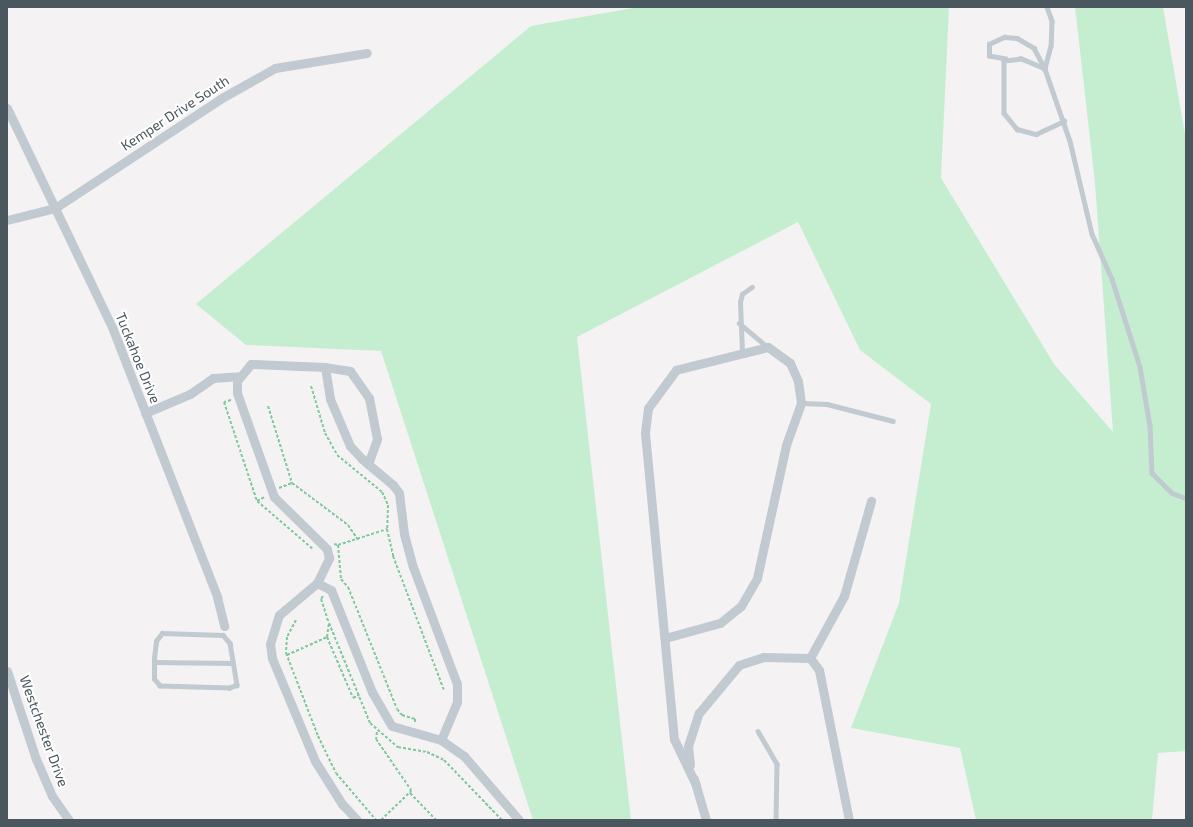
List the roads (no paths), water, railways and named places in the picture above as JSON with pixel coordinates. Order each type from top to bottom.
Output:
[{"type":"street","name":"Kemper Drive South","points":[[7,220],[55,208],[220,99],[275,68],[367,53]]},
{"type":"street","name":"Tuckahoe Drive","points":[[7,108],[112,327],[217,597],[224,630]]},
{"type":"street","points":[[665,638],[720,623],[741,606],[757,578],[786,445],[801,403],[798,381],[790,363],[768,347],[742,352],[716,362],[676,370],[648,408],[645,433],[674,739],[696,785]]},
{"type":"street","points":[[357,820],[342,804],[316,761],[272,658],[270,644],[279,615],[309,594],[317,583],[329,558],[328,549],[274,497],[267,486],[237,393],[240,376],[251,364],[259,363],[325,367],[350,371],[368,398],[377,439],[368,464]]},
{"type":"street","points":[[325,367],[324,378],[340,428],[350,446],[399,494],[404,534],[413,567],[457,684],[457,702],[441,740]]},
{"type":"street","points":[[145,413],[190,394],[213,378],[240,376]]},
{"type":"street","points":[[810,658],[844,596],[872,501]]},
{"type":"street","points":[[317,583],[331,590],[372,692],[392,726],[441,740],[464,756],[519,820]]},
{"type":"street","points":[[706,820],[696,785],[688,746],[699,714],[739,665],[763,658],[810,658]]},
{"type":"street","points":[[810,658],[819,670],[849,820]]},
{"type":"street","name":"Westchester Drive","points":[[7,671],[36,759],[52,796],[69,820]]},
{"type":"lane","points":[[1045,69],[1051,46],[1052,21],[1047,7]]},
{"type":"lane","points":[[1045,69],[1021,59],[1006,59],[989,56],[989,44],[1004,37],[1017,38],[1034,48],[1045,69],[1064,121],[1092,234],[1112,279],[1140,367],[1150,426],[1152,473],[1172,493],[1186,498]]},
{"type":"lane","points":[[1006,59],[1004,113],[1011,124],[1036,134],[1064,121]]},
{"type":"lane","points":[[742,352],[739,323],[742,294],[752,287]]},
{"type":"lane","points":[[739,323],[768,347]]},
{"type":"lane","points":[[801,403],[827,404],[893,421]]},
{"type":"lane","points":[[224,630],[230,643],[237,685],[230,688],[160,686],[154,679],[156,641],[162,633],[224,630]]},
{"type":"lane","points":[[154,662],[233,663]]},
{"type":"lane","points":[[758,731],[777,764],[776,820]]}]
